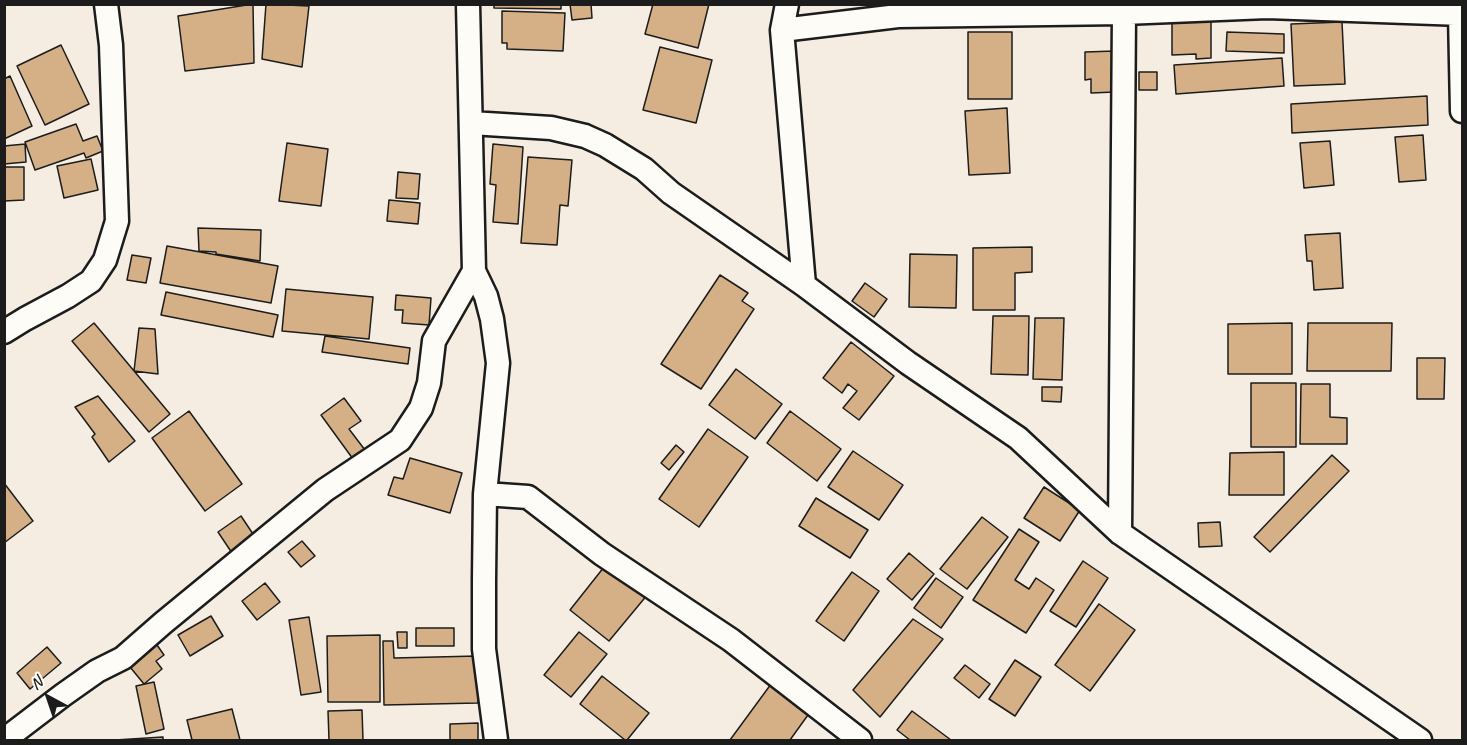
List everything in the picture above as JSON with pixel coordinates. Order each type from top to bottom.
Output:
[{"type":"street","points":[[4,332],[68,297],[91,281],[105,260],[117,221],[111,45],[105,4]]},
{"type":"street","points":[[468,4],[474,271],[486,296],[492,319],[498,363],[485,494],[484,649],[496,741]]},
{"type":"street","points":[[787,4],[782,30],[804,285]]},
{"type":"street","points":[[782,30],[898,16],[1125,13],[1266,7],[1461,14],[1462,111]]},
{"type":"street","points":[[1120,532],[1125,13]]},
{"type":"street","points":[[471,123],[551,128],[585,136],[644,168],[671,193],[804,285],[908,363],[1018,438],[1120,532],[1420,741]]},
{"type":"street","points":[[4,740],[97,671],[123,658],[162,623],[325,490],[400,440],[421,408],[429,382],[434,341],[474,271]]},
{"type":"street","points":[[485,494],[528,497],[602,554],[731,640],[860,741]]},
{"type":"building","points":[[253,4],[254,63],[185,71],[178,16]]},
{"type":"building","points":[[266,4],[309,6],[302,67],[262,59]]},
{"type":"building","points":[[494,4],[561,4],[561,9],[494,8]]},
{"type":"building","points":[[570,4],[591,4],[592,18],[572,20]]},
{"type":"building","points":[[653,4],[709,4],[698,48],[645,34]]},
{"type":"building","points":[[502,11],[565,13],[563,51],[507,49],[507,43],[502,43]]},
{"type":"building","points":[[1211,21],[1211,58],[1196,59],[1196,54],[1172,55],[1172,22]]},
{"type":"building","points":[[1342,22],[1345,84],[1294,86],[1291,24]]},
{"type":"building","points":[[968,32],[1012,32],[1012,99],[968,99]]},
{"type":"building","points":[[1227,32],[1284,34],[1284,53],[1226,51]]},
{"type":"building","points":[[61,45],[89,104],[45,125],[17,66]]},
{"type":"building","points":[[660,47],[712,60],[696,123],[643,110]]},
{"type":"building","points":[[1115,51],[1115,92],[1091,93],[1091,79],[1085,80],[1085,52]]},
{"type":"building","points":[[1282,58],[1284,86],[1176,94],[1174,65]]},
{"type":"building","points":[[1139,72],[1157,72],[1157,90],[1139,90]]},
{"type":"building","points":[[10,76],[32,126],[4,139],[4,79]]},
{"type":"building","points":[[1427,96],[1428,125],[1292,133],[1291,104]]},
{"type":"building","points":[[1007,108],[1010,173],[969,175],[965,111]]},
{"type":"building","points":[[76,124],[83,141],[97,136],[103,151],[86,158],[84,153],[35,170],[25,142]]},
{"type":"building","points":[[1423,135],[1426,180],[1399,182],[1395,137]]},
{"type":"building","points":[[1330,141],[1334,185],[1304,188],[1300,143]]},
{"type":"building","points":[[287,143],[328,149],[321,206],[279,201]]},
{"type":"building","points":[[25,144],[26,162],[4,164],[4,146]]},
{"type":"building","points":[[493,144],[523,147],[518,224],[493,222],[496,185],[490,184]]},
{"type":"building","points":[[528,157],[572,160],[568,206],[560,205],[557,245],[521,243]]},
{"type":"building","points":[[91,159],[98,190],[64,198],[57,166]]},
{"type":"building","points":[[4,167],[24,167],[24,200],[4,201]]},
{"type":"building","points":[[398,172],[420,174],[418,199],[396,198]]},
{"type":"building","points":[[389,200],[420,203],[418,224],[387,221]]},
{"type":"building","points":[[198,228],[261,230],[260,261],[199,251]]},
{"type":"building","points":[[1340,233],[1343,288],[1314,290],[1312,261],[1307,261],[1305,235]]},
{"type":"building","points":[[167,246],[278,266],[271,303],[160,283]]},
{"type":"building","points":[[1032,247],[1032,272],[1015,273],[1015,310],[973,310],[973,248]]},
{"type":"building","points":[[910,254],[957,255],[956,308],[909,307]]},
{"type":"building","points":[[132,255],[151,258],[146,283],[127,280]]},
{"type":"building","points":[[720,275],[748,293],[742,301],[754,309],[701,389],[661,364]]},
{"type":"building","points":[[865,283],[887,299],[874,317],[852,301]]},
{"type":"building","points":[[286,289],[373,297],[369,339],[282,331]]},
{"type":"building","points":[[166,292],[278,315],[273,337],[161,315]]},
{"type":"building","points":[[396,295],[431,298],[429,325],[402,323],[403,310],[395,310]]},
{"type":"building","points":[[993,316],[1029,316],[1028,375],[991,374]]},
{"type":"building","points":[[1035,318],[1064,318],[1062,380],[1033,379]]},
{"type":"building","points":[[94,323],[170,414],[149,432],[72,341]]},
{"type":"building","points":[[1292,323],[1292,374],[1228,374],[1228,324]]},
{"type":"building","points":[[1308,323],[1392,323],[1391,371],[1307,371]]},
{"type":"building","points":[[139,328],[155,329],[158,374],[134,371]]},
{"type":"building","points":[[325,336],[410,348],[408,364],[322,352]]},
{"type":"building","points":[[851,342],[894,376],[859,420],[843,408],[857,391],[848,384],[842,393],[823,378]]},
{"type":"building","points":[[1417,358],[1445,358],[1444,399],[1417,399]]},
{"type":"building","points":[[736,369],[782,404],[755,439],[709,405]]},
{"type":"building","points":[[1251,383],[1296,383],[1296,447],[1251,447]]},
{"type":"building","points":[[1301,384],[1330,384],[1330,417],[1347,418],[1347,444],[1300,444]]},
{"type":"building","points":[[1042,387],[1062,387],[1061,402],[1042,401]]},
{"type":"building","points":[[98,396],[135,441],[109,462],[92,437],[95,434],[75,407]]},
{"type":"building","points":[[344,398],[361,421],[349,429],[365,450],[353,459],[321,415]]},
{"type":"building","points":[[189,411],[242,484],[205,511],[152,438]]},
{"type":"building","points":[[790,411],[841,449],[817,481],[767,443]]},
{"type":"building","points":[[708,429],[748,457],[699,527],[659,499]]},
{"type":"building","points":[[676,445],[684,452],[669,470],[661,463]]},
{"type":"building","points":[[853,451],[903,485],[879,520],[828,487]]},
{"type":"building","points":[[1284,452],[1284,495],[1229,495],[1230,453]]},
{"type":"building","points":[[1332,455],[1349,471],[1270,552],[1254,537]]},
{"type":"building","points":[[410,458],[462,473],[450,513],[388,495],[394,477],[403,479]]},
{"type":"building","points":[[4,483],[33,521],[4,543]]},
{"type":"building","points":[[1044,487],[1080,510],[1060,541],[1024,518]]},
{"type":"building","points":[[816,498],[868,530],[850,558],[799,526]]},
{"type":"building","points":[[241,516],[257,540],[234,556],[218,532]]},
{"type":"building","points":[[982,517],[1008,537],[967,589],[940,569]]},
{"type":"building","points":[[1220,522],[1222,546],[1199,547],[1198,523]]},
{"type":"building","points":[[1019,529],[1039,542],[1015,580],[1029,589],[1036,578],[1054,590],[1026,633],[973,600]]},
{"type":"building","points":[[302,541],[315,556],[301,567],[288,552]]},
{"type":"building","points":[[909,553],[934,574],[912,600],[887,579]]},
{"type":"building","points":[[1083,561],[1108,578],[1076,627],[1050,611]]},
{"type":"building","points":[[608,562],[648,594],[609,641],[570,610]]},
{"type":"building","points":[[852,572],[879,591],[844,641],[816,621]]},
{"type":"building","points":[[936,578],[963,597],[941,628],[914,608]]},
{"type":"building","points":[[265,583],[280,602],[257,620],[242,601]]},
{"type":"building","points":[[1099,604],[1135,630],[1090,691],[1055,665]]},
{"type":"building","points":[[211,616],[223,636],[190,656],[178,635]]},
{"type":"building","points":[[309,617],[321,692],[301,695],[289,620]]},
{"type":"building","points":[[913,619],[943,639],[880,717],[853,690]]},
{"type":"building","points":[[416,628],[454,628],[454,646],[416,646]]},
{"type":"building","points":[[397,632],[407,632],[407,648],[398,648]]},
{"type":"building","points":[[579,632],[607,654],[571,697],[544,675]]},
{"type":"building","points":[[380,635],[380,702],[328,702],[327,636]]},
{"type":"building","points":[[383,641],[393,641],[394,658],[477,656],[478,703],[384,705]]},
{"type":"building","points":[[157,645],[164,655],[156,661],[162,669],[144,684],[130,667]]},
{"type":"building","points":[[47,647],[61,663],[30,689],[17,673]]},
{"type":"building","points":[[1015,660],[1041,677],[1015,716],[989,699]]},
{"type":"building","points":[[965,665],[990,684],[979,698],[954,678]]},
{"type":"building","points":[[602,676],[649,713],[627,740],[580,704]]},
{"type":"building","points":[[774,680],[813,708],[790,740],[730,740]]},
{"type":"building","points":[[154,682],[164,729],[146,734],[136,686]]},
{"type":"building","points":[[232,709],[240,740],[192,740],[187,720]]},
{"type":"building","points":[[362,710],[363,740],[329,740],[328,711]]},
{"type":"building","points":[[912,711],[951,740],[910,740],[897,730]]},
{"type":"building","points":[[478,723],[478,740],[450,740],[450,724]]},
{"type":"building","points":[[163,737],[163,740],[115,740]]}]
